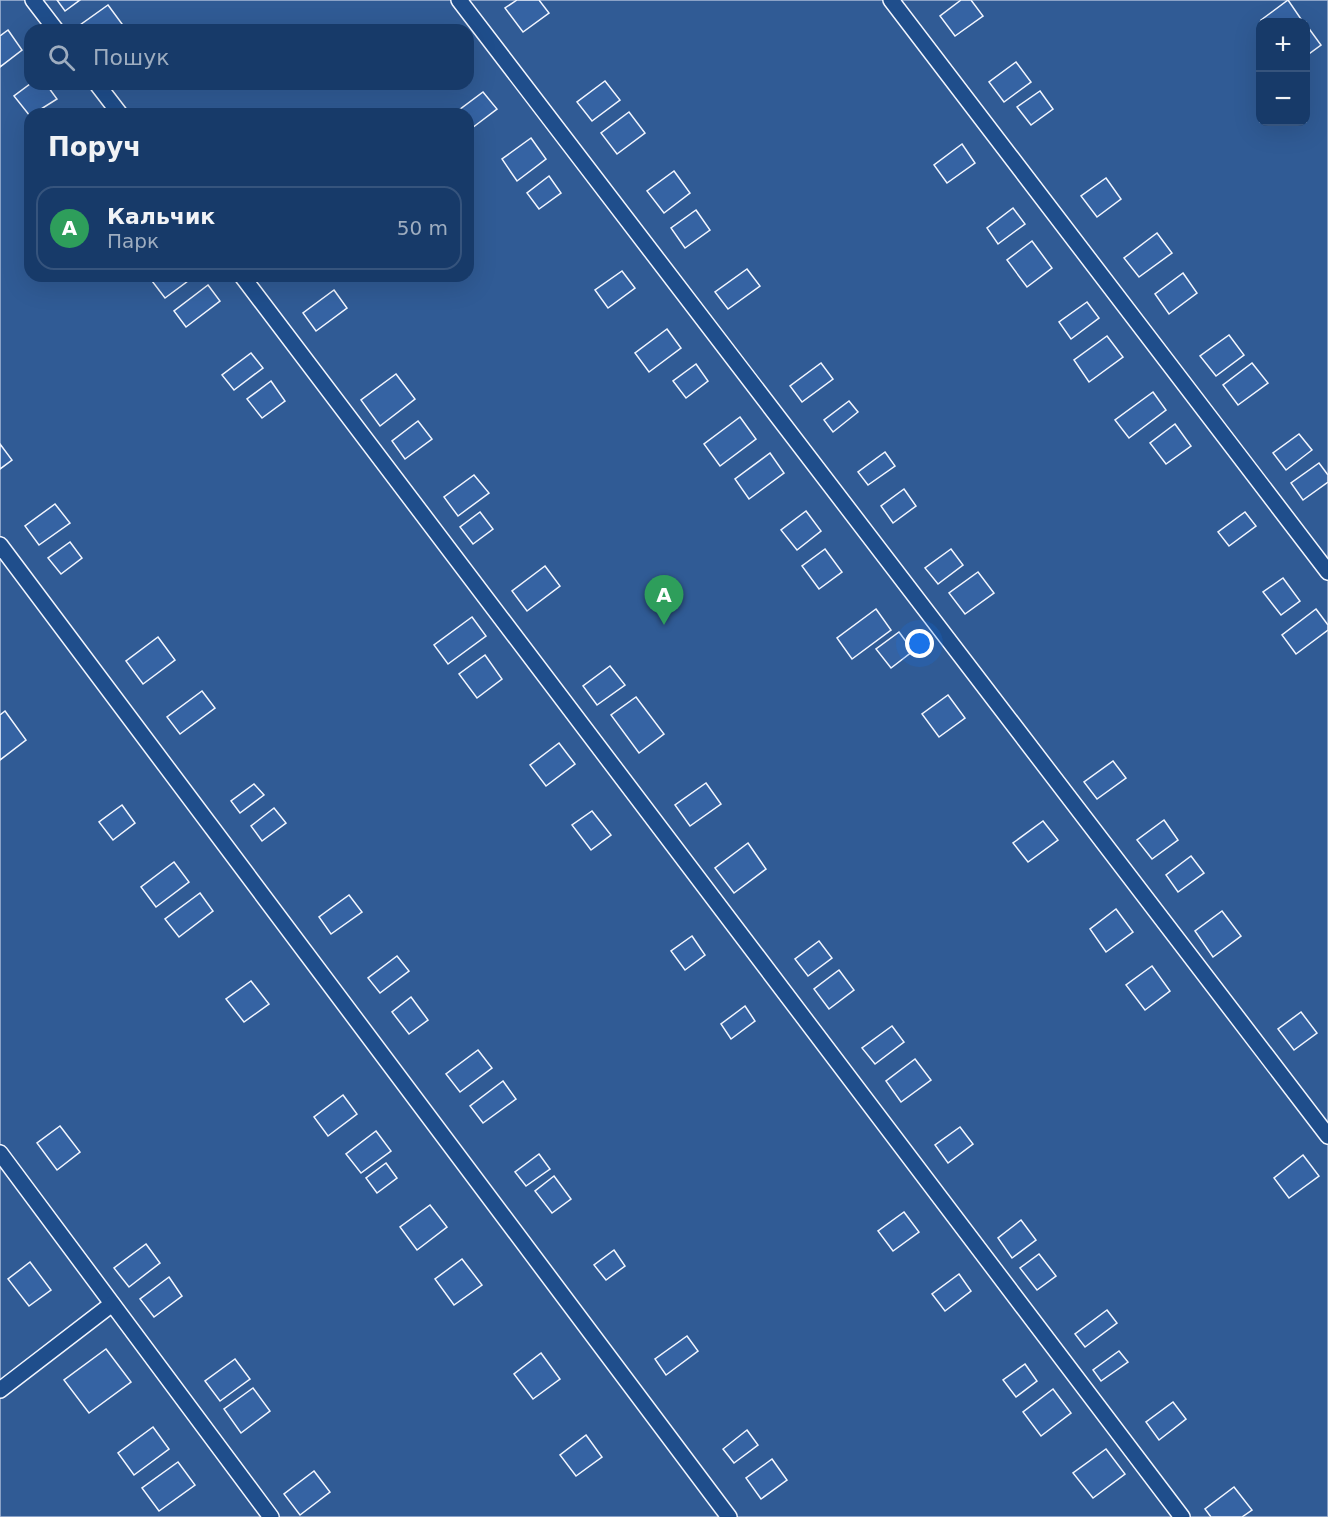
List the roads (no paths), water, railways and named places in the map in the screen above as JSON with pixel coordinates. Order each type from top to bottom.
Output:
[{"type":"lane","points":[[33,0],[51,24]]},
{"type":"lane","points":[[459,0],[1328,1136]]},
{"type":"lane","points":[[891,0],[1328,572]]},
{"type":"lane","points":[[102,90],[115,108]]},
{"type":"lane","points":[[247,282],[1182,1517]]},
{"type":"lane","points":[[0,545],[729,1517]]},
{"type":"lane","points":[[0,1153],[271,1517]]},
{"type":"lane","points":[[0,1390],[112,1304]]},
{"type":"place","name":"Кальчик","points":[[664,625]]}]
